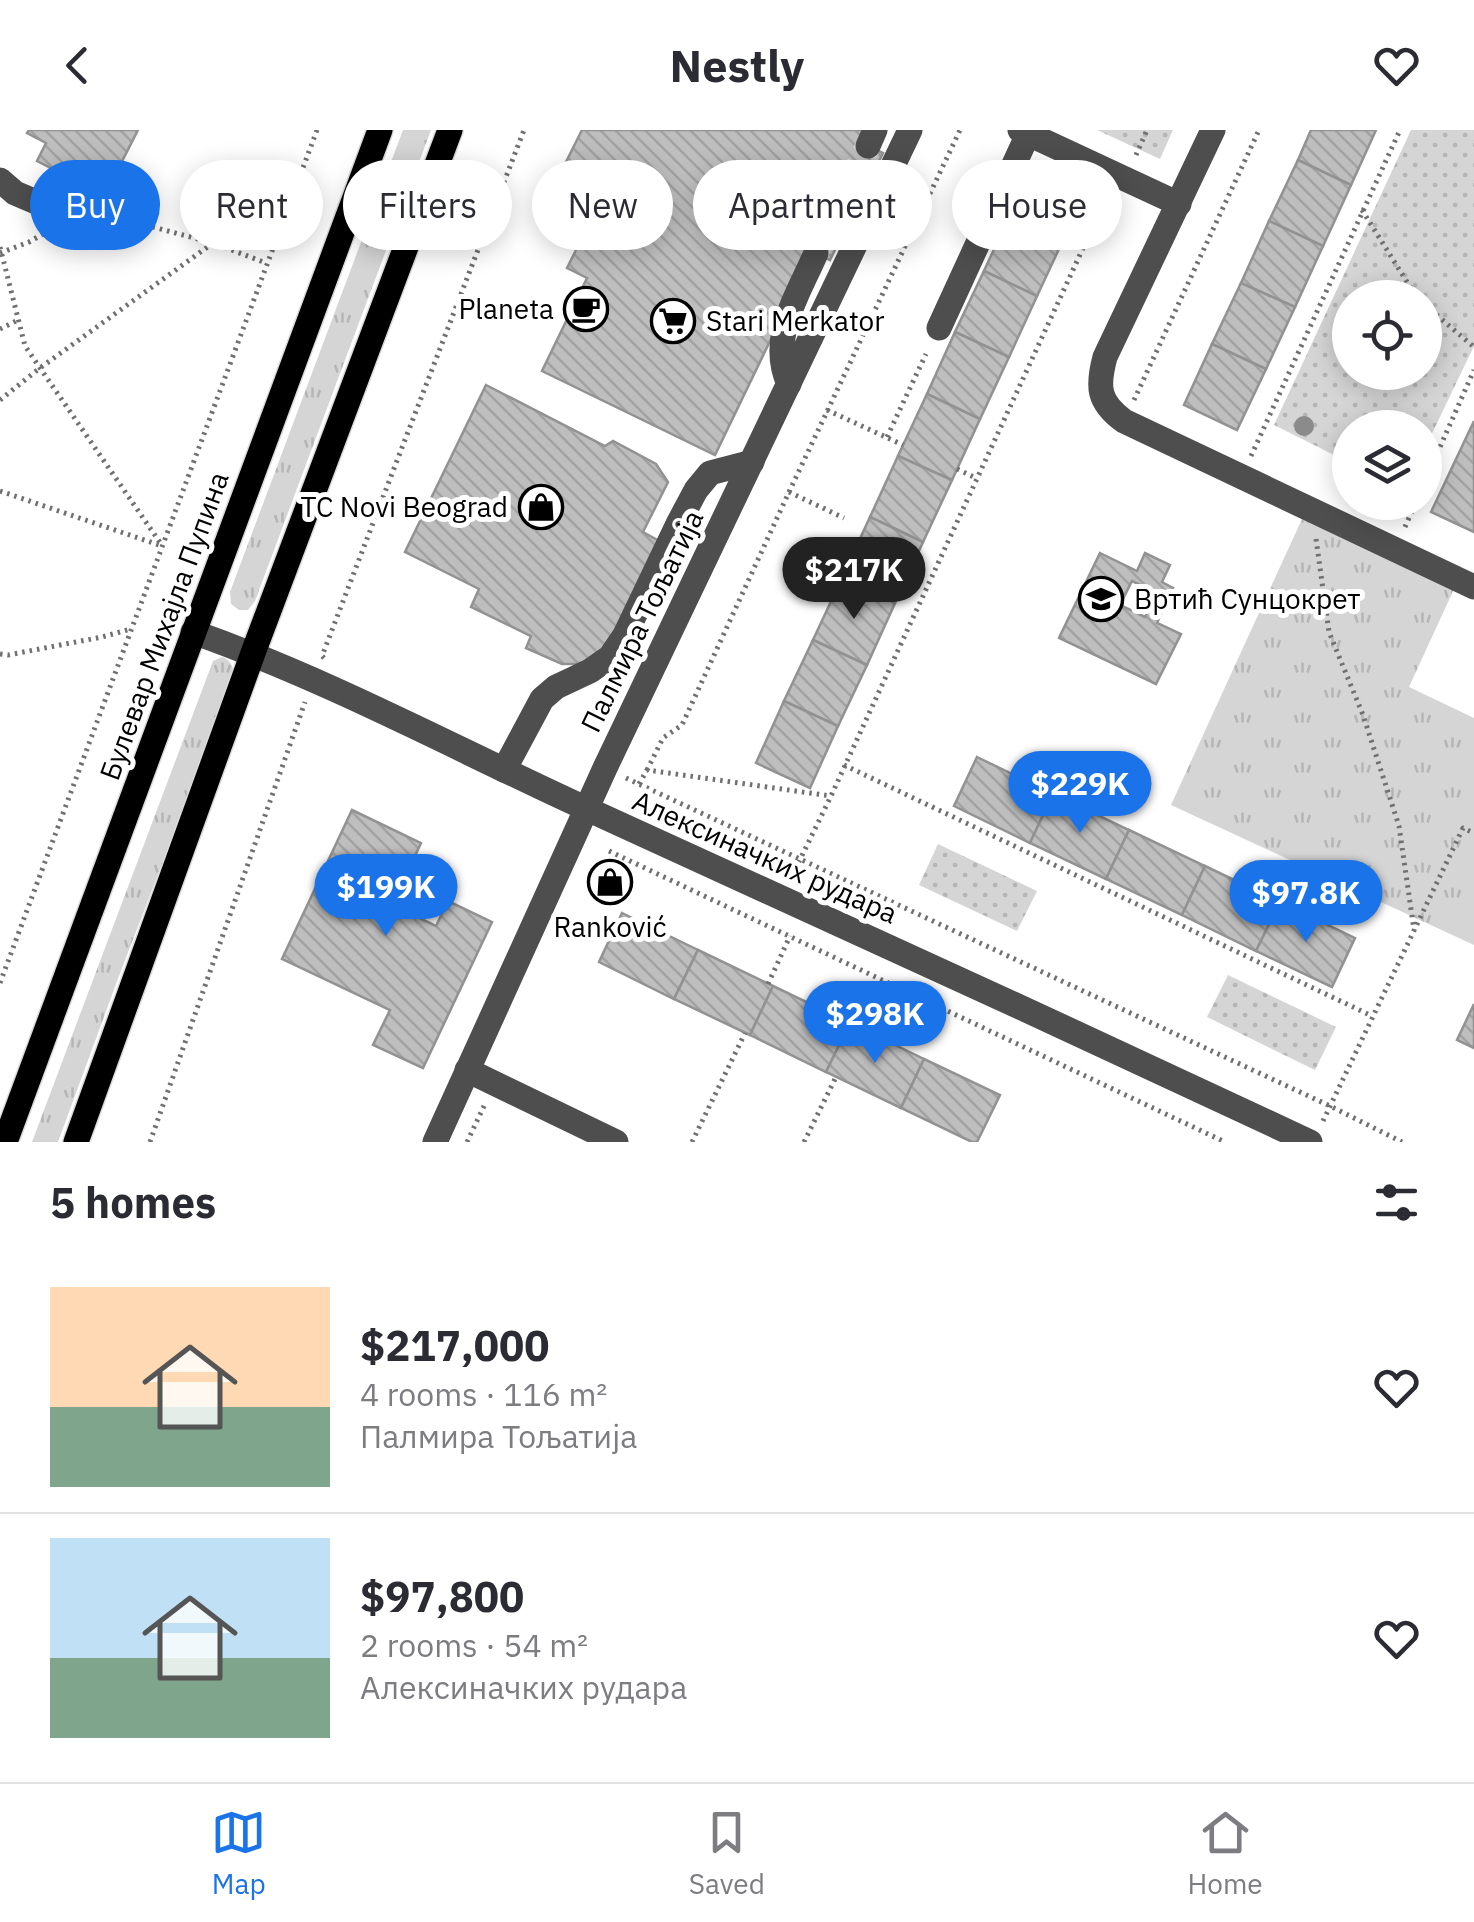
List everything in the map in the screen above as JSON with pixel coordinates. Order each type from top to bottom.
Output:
[{"type":"main road","name":"Булевар Михајла Пупина","points":[[6,1142],[380,130]]},
{"type":"main road","points":[[76,1142],[253,653],[450,130]]},
{"type":"street","name":"Палмира Тољатија","points":[[435,1142],[586,808],[910,130]]},
{"type":"street","points":[[1213,130],[1105,357],[1100,375],[1105,404],[1124,421],[1474,587]]},
{"type":"street","points":[[938,328],[1024,132],[1126,166],[1179,204]]},
{"type":"street","points":[[0,180],[30,199]]},
{"type":"street","points":[[789,384],[781,338],[816,254]]},
{"type":"street","points":[[504,770],[542,699],[556,686],[610,657],[625,635],[696,490],[710,474],[752,462]]},
{"type":"street","name":"Алексиначких рудара","points":[[193,632],[314,680],[782,897],[1316,1133]]},
{"type":"street","points":[[467,1070],[616,1142]]},
{"type":"path","points":[[0,984],[316,130]]},
{"type":"path","points":[[334,662],[322,656],[524,130]]},
{"type":"path","points":[[640,784],[663,738],[682,725],[960,130]]},
{"type":"path","points":[[782,897],[976,478],[1126,166],[1148,130]]},
{"type":"path","points":[[1124,421],[1259,130]]},
{"type":"path","points":[[1242,477],[1400,130]]},
{"type":"path","points":[[1362,210],[1406,280]]},
{"type":"path","points":[[30,241],[0,251],[25,346],[162,546]]},
{"type":"path","points":[[0,400],[203,250]]},
{"type":"path","points":[[232,250],[267,263]]},
{"type":"path","points":[[0,329],[18,320]]},
{"type":"path","points":[[1442,320],[1474,347]]},
{"type":"path","points":[[887,438],[926,354]]},
{"type":"path","points":[[1442,442],[1474,370]]},
{"type":"path","points":[[827,410],[903,445]]},
{"type":"path","points":[[957,469],[976,478]]},
{"type":"path","points":[[0,491],[162,546]]},
{"type":"path","points":[[788,492],[844,518]]},
{"type":"path","points":[[1314,511],[1330,632],[1399,826],[1414,930]]},
{"type":"path","points":[[0,654],[131,629]]},
{"type":"path","points":[[150,1142],[314,680]]},
{"type":"path","points":[[844,765],[1372,1016]]},
{"type":"path","points":[[605,768],[1402,1142]]},
{"type":"path","points":[[647,770],[831,796]]},
{"type":"path","points":[[1316,1133],[1463,828],[1474,833]]},
{"type":"path","points":[[574,834],[1225,1142]]},
{"type":"path","points":[[768,984],[790,936]]},
{"type":"path","points":[[860,1028],[882,980]]},
{"type":"path","points":[[692,1142],[745,1033]]},
{"type":"path","points":[[804,1142],[836,1077]]},
{"type":"path","points":[[466,1142],[494,1083]]},
{"type":"green space","points":[[403,130],[431,130],[420,160],[392,160]]},
{"type":"green space","points":[[1097,130],[1173,130],[1160,159]]},
{"type":"green space","points":[[1411,130],[1474,130],[1474,346],[1442,413],[1332,410],[1332,454],[1274,425],[1332,300],[1332,390],[1442,390],[1442,280],[1341,280]]},
{"type":"green space","points":[[358,250],[386,250],[255,601],[248,610],[239,610],[231,604],[230,592]]},
{"type":"green space","points":[[1302,519],[1454,589],[1409,687],[1474,718],[1474,945],[1171,805]]},
{"type":"green space","points":[[222,657],[232,665],[233,679],[58,1142],[32,1142],[213,661]]},
{"type":"green space","points":[[938,844],[1037,891],[1017,931],[919,885]]},
{"type":"green space","points":[[1228,975],[1336,1027],[1315,1070],[1207,1017]]},
{"type":"building","points":[[138,130],[123,160],[38,160],[46,143],[27,133]]},
{"type":"building","name":"Stari Merkator","points":[[582,130],[869,130],[862,143],[883,153],[880,160],[693,160],[693,250],[835,250],[830,260],[813,252],[715,455],[542,371],[587,278],[567,268],[576,250],[673,250],[673,160],[567,160]]},
{"type":"building","points":[[1311,130],[1376,130],[1351,185],[1298,160]]},
{"type":"building","points":[[1298,160],[1351,185],[1323,246],[1269,221]]},
{"type":"building","points":[[1269,221],[1323,246],[1295,307],[1241,283]]},
{"type":"building","points":[[994,250],[1059,250],[1037,296],[984,271]]},
{"type":"building","points":[[984,271],[1037,296],[1009,357],[955,332]]},
{"type":"building","points":[[1241,283],[1295,307],[1266,369],[1212,344]]},
{"type":"building","points":[[955,332],[1009,357],[980,419],[927,394]]},
{"type":"building","points":[[1212,344],[1266,369],[1237,430],[1184,405]]},
{"type":"building","name":"TC Novi Beograd","points":[[486,385],[605,446],[613,441],[656,464],[668,482],[643,532],[661,542],[608,645],[588,661],[562,664],[526,648],[531,636],[471,607],[479,589],[405,552]]},
{"type":"building","points":[[927,394],[980,419],[952,480],[898,456]]},
{"type":"building","points":[[1474,421],[1474,532],[1442,517],[1442,489]]},
{"type":"building","points":[[898,456],[952,480],[923,542],[870,517]]},
{"type":"building","points":[[870,517],[923,542],[895,603],[842,578]]},
{"type":"building","points":[[1100,553],[1137,571],[1145,553],[1170,565],[1162,582],[1173,588],[1157,623],[1181,634],[1156,684],[1059,638]],"holes":[[[1132,581],[1157,593],[1145,617],[1120,605]]]},
{"type":"building","points":[[842,578],[895,603],[867,665],[813,640]]},
{"type":"building","points":[[813,640],[867,665],[838,726],[784,701]]},
{"type":"building","points":[[784,701],[838,726],[810,788],[756,763]]},
{"type":"building","points":[[977,757],[1053,794],[1030,843],[954,806]]},
{"type":"building","points":[[1053,794],[1129,830],[1106,879],[1030,843]]},
{"type":"building","points":[[352,810],[421,843],[392,905],[436,926],[448,901],[492,922],[423,1068],[373,1045],[390,1010],[282,959]]},
{"type":"building","points":[[1129,830],[1205,866],[1182,915],[1106,879]]},
{"type":"building","points":[[1205,866],[1280,902],[1256,951],[1182,915]]},
{"type":"building","points":[[1280,902],[1355,938],[1332,987],[1256,951]]},
{"type":"building","points":[[622,913],[698,950],[674,999],[599,962]]},
{"type":"building","points":[[698,950],[773,986],[750,1035],[674,999]]},
{"type":"building","points":[[773,986],[850,1023],[826,1072],[750,1035]]},
{"type":"building","points":[[1474,1004],[1474,1048],[1457,1040]]},
{"type":"building","points":[[850,1023],[924,1059],[901,1108],[826,1072]]},
{"type":"building","points":[[924,1059],[1000,1095],[977,1142],[901,1108]]},
{"type":"tunnel","points":[[816,253],[868,146]]},
{"type":"place","name":"Planeta","points":[[586,309]]},
{"type":"place","name":"Stari Merkator","points":[[673,321]]},
{"type":"place","name":"TC Novi Beograd","points":[[541,507]]},
{"type":"place","name":"Вртић Сунцокрет","points":[[1101,599]]},
{"type":"place","name":"Ranković","points":[[610,882]]}]
